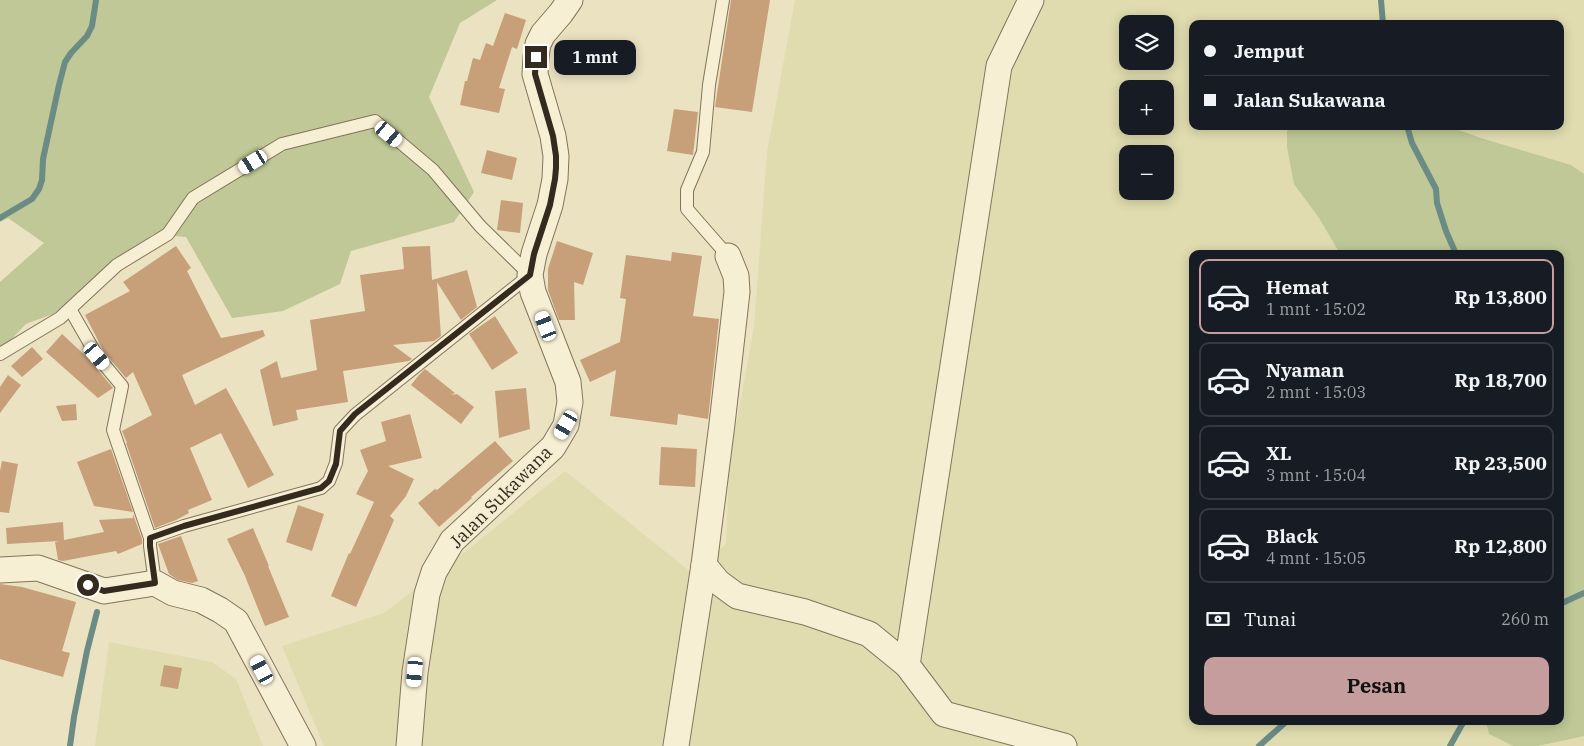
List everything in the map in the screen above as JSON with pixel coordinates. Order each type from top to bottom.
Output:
[{"type":"street","name":"Jalan Sukawana","points":[[409,746],[415,672],[427,594],[434,572],[452,542],[554,447],[566,425],[570,402],[568,382],[533,292],[530,275],[534,254],[550,205],[556,164],[553,136],[535,74],[536,57],[538,44],[543,34],[570,0]]},
{"type":"street","points":[[907,665],[999,66],[1032,0]]},
{"type":"street","points":[[676,746],[704,564],[737,292],[736,276],[728,256]]},
{"type":"street","points":[[704,564],[718,582],[737,596],[805,612],[869,634],[907,665],[944,714],[1055,744]]},
{"type":"street","points":[[0,570],[38,568],[104,591],[155,583],[173,592],[201,600],[220,610],[236,621],[304,746]]},
{"type":"lane","points":[[723,0],[709,85],[704,152],[687,190],[687,209],[728,256]]},
{"type":"lane","points":[[0,354],[60,318],[117,264],[168,234],[193,198],[282,144],[375,122],[432,170],[480,226],[530,275],[355,414],[345,424],[340,431],[336,464],[329,481],[321,488],[184,526],[150,538]]},
{"type":"lane","points":[[70,309],[97,356],[122,386],[113,430],[150,538],[155,583]]},
{"type":"shaded area","points":[[795,0],[1584,0],[1584,174],[1571,165],[1459,130],[1564,130],[1564,20],[1189,20],[1189,130],[1287,130],[1287,147],[1319,218],[1338,250],[1189,250],[1189,725],[1487,725],[1489,734],[1513,746],[324,746],[282,646],[384,613],[475,544],[565,471],[692,573],[726,544],[729,463],[754,327],[767,152]]},
{"type":"shaded area","points":[[109,642],[212,662],[236,679],[263,746],[95,746]]},
{"type":"shaded area","points":[[1584,736],[1584,746],[1538,746],[1569,738]]},
{"type":"green space","points":[[0,0],[497,0],[460,23],[429,97],[474,192],[454,222],[351,251],[340,284],[283,311],[232,318],[186,237],[153,234],[98,281],[53,314],[26,324],[0,351],[0,282],[44,243],[8,218],[0,222]]},
{"type":"green space","points":[[1287,130],[1459,130],[1571,165],[1584,174],[1584,736],[1538,746],[1513,746],[1489,734],[1487,725],[1564,725],[1564,250],[1338,250],[1319,218],[1294,184],[1287,147]]},
{"type":"building","points":[[731,0],[770,0],[752,112],[715,107]]},
{"type":"building","points":[[505,13],[526,20],[517,49],[512,47],[499,88],[505,89],[499,113],[460,105],[465,81],[467,81],[473,58],[480,60],[486,43],[493,46]]},
{"type":"building","points":[[674,109],[698,112],[693,155],[667,151]]},
{"type":"building","points":[[487,150],[517,158],[512,180],[481,173]]},
{"type":"building","points":[[501,200],[523,203],[520,233],[497,230]]},
{"type":"building","points":[[557,241],[593,253],[583,285],[574,282],[575,320],[559,320],[548,290],[548,269]]},
{"type":"building","points":[[176,246],[191,268],[187,271],[221,338],[263,330],[265,336],[182,375],[195,405],[226,388],[274,475],[248,488],[221,433],[190,448],[212,500],[188,510],[189,513],[176,520],[155,528],[122,431],[152,415],[133,372],[126,378],[104,352],[85,315],[130,291],[123,282]]},
{"type":"building","points":[[430,246],[432,280],[467,270],[477,307],[461,320],[437,282],[441,336],[434,341],[393,345],[412,359],[409,361],[343,371],[348,402],[296,410],[298,420],[273,426],[260,370],[277,361],[281,378],[317,370],[310,320],[365,311],[360,275],[404,269],[402,247]]},
{"type":"building","points":[[672,252],[702,256],[693,316],[719,319],[708,419],[678,414],[677,425],[610,416],[616,370],[590,382],[580,360],[620,342],[626,299],[620,298],[626,255],[671,261]]},
{"type":"building","points":[[495,316],[518,353],[492,370],[469,334]]},
{"type":"building","points":[[62,334],[89,359],[113,388],[98,398],[46,352]]},
{"type":"building","points":[[32,347],[43,359],[22,377],[11,366]]},
{"type":"building","points":[[425,369],[455,393],[451,395],[457,394],[474,407],[461,424],[411,385]]},
{"type":"building","points":[[8,375],[21,385],[0,413],[0,387]]},
{"type":"building","points":[[526,388],[530,429],[499,438],[495,391]]},
{"type":"building","points":[[76,404],[77,420],[62,421],[56,406]]},
{"type":"building","points":[[410,414],[422,458],[388,466],[414,479],[406,496],[390,516],[394,520],[356,607],[331,596],[349,553],[374,502],[356,494],[368,471],[360,450],[386,441],[381,422]]},
{"type":"building","points":[[495,441],[513,461],[439,527],[418,503],[435,489],[437,490]]},
{"type":"building","points":[[661,447],[697,449],[695,487],[659,485]]},
{"type":"building","points":[[111,449],[133,512],[94,506],[77,462]]},
{"type":"building","points":[[2,461],[18,464],[9,513],[0,512],[0,471]]},
{"type":"building","points":[[298,505],[324,514],[312,551],[286,542]]},
{"type":"building","points":[[133,514],[142,544],[118,554],[116,551],[63,561],[58,560],[55,542],[59,541],[7,544],[6,528],[63,522],[64,540],[104,532],[99,520],[133,518]]},
{"type":"building","points":[[253,528],[289,617],[265,626],[245,576],[227,539]]},
{"type":"building","points":[[181,536],[198,581],[192,583],[178,580],[169,574],[158,544]]},
{"type":"building","points":[[0,584],[22,587],[76,602],[62,651],[70,653],[63,677],[0,659]]},
{"type":"building","points":[[164,665],[182,668],[178,689],[160,686]]},
{"type":"waterway","points":[[0,218],[32,199],[39,189],[42,180],[43,159],[65,62],[87,36],[92,26],[96,0]]},
{"type":"waterway","points":[[1381,0],[1383,20]]},
{"type":"waterway","points":[[1408,130],[1412,143],[1436,189],[1437,203],[1454,250]]},
{"type":"waterway","points":[[1564,602],[1584,593]]},
{"type":"waterway","points":[[70,746],[87,651],[97,612]]},
{"type":"waterway","points":[[1259,746],[1283,725]]},
{"type":"waterway","points":[[1450,746],[1462,725]]},
{"type":"route","points":[[88,585],[104,591],[155,583],[150,538],[184,526],[321,488],[329,481],[336,464],[340,431],[345,424],[355,414],[530,275],[534,254],[550,205],[556,168],[553,136],[535,74],[536,57]]}]
